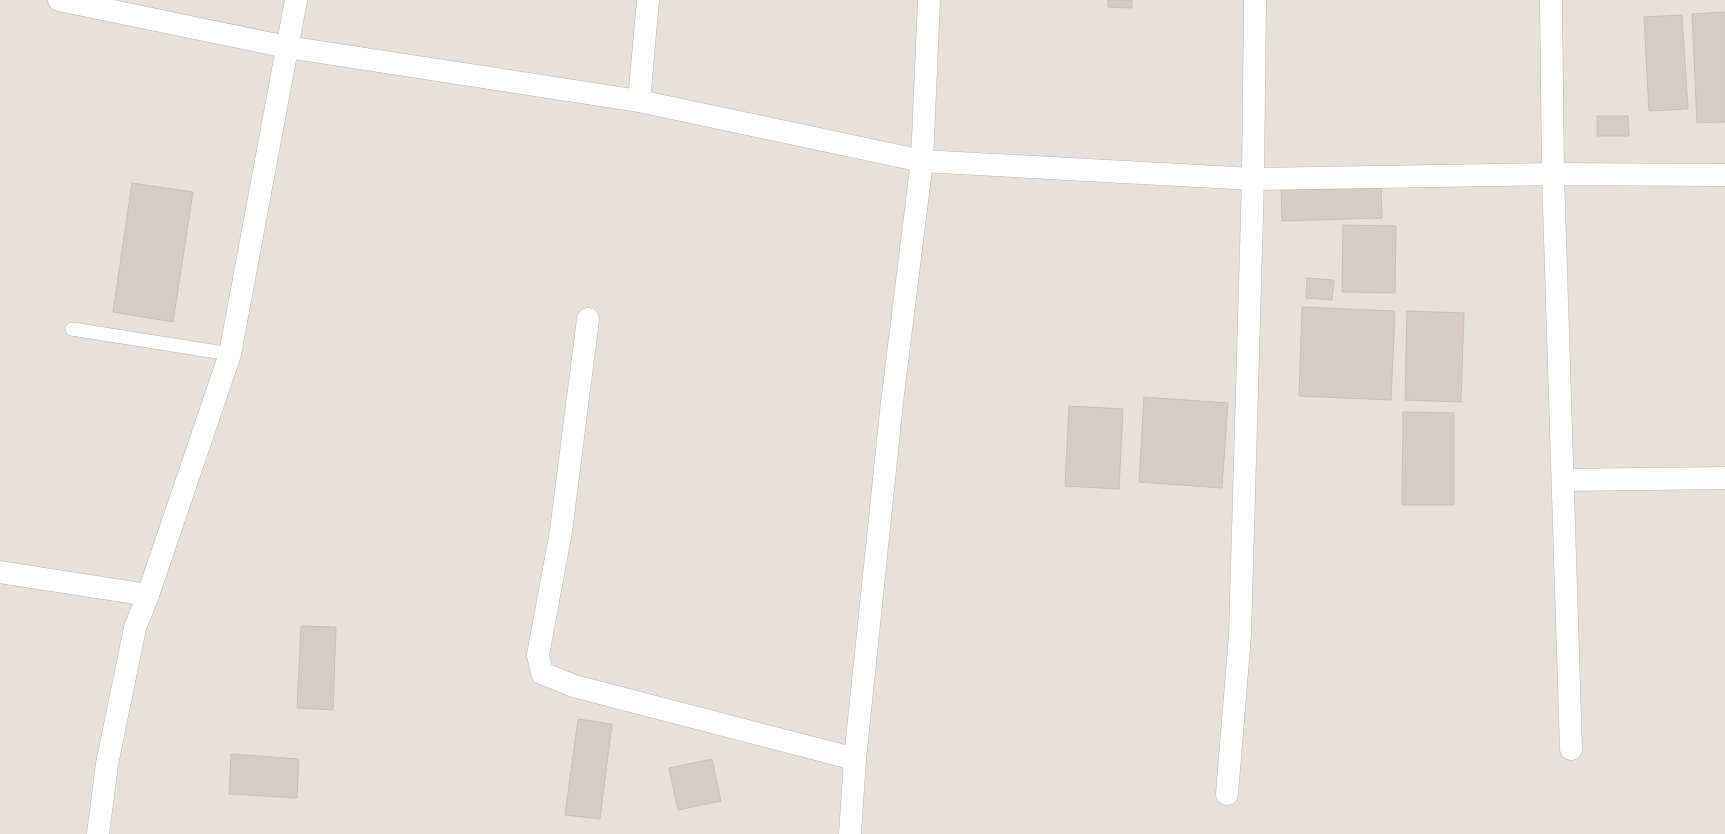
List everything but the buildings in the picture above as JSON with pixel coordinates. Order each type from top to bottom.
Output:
[{"type":"street","points":[[59,0],[287,47],[639,101],[922,161],[1253,179],[1553,174],[1725,175]]},
{"type":"street","points":[[98,834],[107,764],[133,635],[230,354],[296,0]]},
{"type":"street","points":[[639,101],[648,0]]},
{"type":"street","points":[[850,834],[855,759],[892,402],[922,161],[929,0]]},
{"type":"street","points":[[1227,794],[1240,634],[1253,179],[1255,0]]},
{"type":"street","points":[[1550,0],[1553,174],[1571,750]]},
{"type":"street","points":[[588,319],[561,531],[538,655],[542,673],[574,686],[855,759]]},
{"type":"street","points":[[1563,480],[1725,478]]},
{"type":"street","points":[[0,572],[148,595]]},
{"type":"lane","points":[[72,329],[230,354]]},
{"type":"shaded area","points":[[0,0],[1725,0],[1725,834],[0,834]]}]
